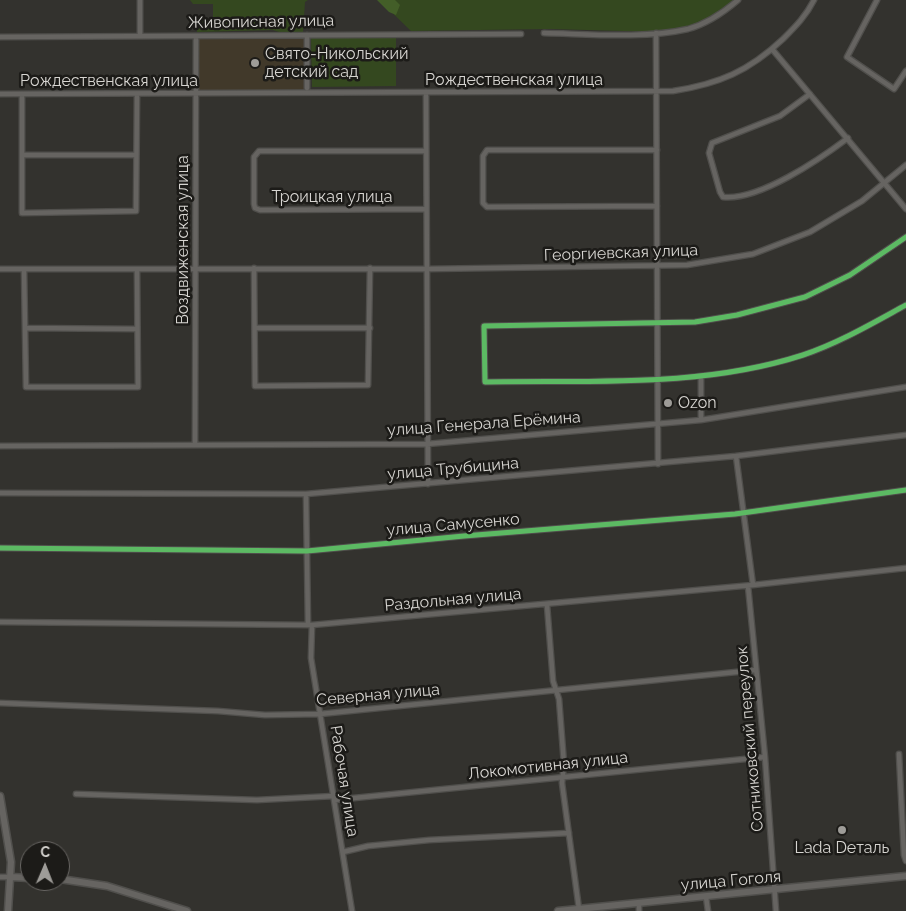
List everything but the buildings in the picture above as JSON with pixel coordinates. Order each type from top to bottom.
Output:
[{"type":"main road","points":[[0,796],[11,877],[8,911]]},
{"type":"main road","name":"улица Гоголя","points":[[560,911],[906,876]]},
{"type":"main road","points":[[11,877],[20,877]]},
{"type":"main road","points":[[70,880],[107,886],[187,911]]},
{"type":"street","points":[[140,0],[140,36]]},
{"type":"street","points":[[544,34],[656,33],[689,29],[727,10],[738,0]]},
{"type":"street","name":"Рождественская улица","points":[[0,94],[656,92],[694,88],[735,75],[772,49],[805,18],[814,0]]},
{"type":"street","points":[[877,0],[847,57],[894,89],[906,70]]},
{"type":"street","points":[[656,33],[658,464]]},
{"type":"street","name":"Живописная улица","points":[[0,37],[521,34]]},
{"type":"street","points":[[307,35],[307,88]]},
{"type":"street","name":"Воздвиженская улица","points":[[195,445],[196,36]]},
{"type":"street","points":[[772,49],[886,182],[906,209]]},
{"type":"street","points":[[426,92],[428,484]]},
{"type":"street","points":[[22,94],[22,213],[136,211],[137,94]]},
{"type":"street","points":[[810,94],[780,116],[712,143],[709,153],[723,197],[731,198],[761,189],[790,176],[816,162],[848,138]]},
{"type":"street","points":[[657,150],[487,150],[483,156],[484,203],[486,207],[657,206]]},
{"type":"street","name":"Троицкая улица","points":[[426,151],[260,152],[254,157],[255,208],[260,210],[426,209]]},
{"type":"street","points":[[22,155],[136,154]]},
{"type":"street","name":"Георгиевская улица","points":[[0,269],[658,267],[727,260],[785,243],[836,218],[906,165]]},
{"type":"street","points":[[906,237],[850,275],[805,297],[737,316],[694,322],[484,326],[485,382],[658,379],[701,376],[747,369],[804,354],[851,335],[906,305]]},
{"type":"street","points":[[254,268],[255,386],[368,385],[370,268]]},
{"type":"street","points":[[24,269],[26,387],[138,387],[136,270]]},
{"type":"street","points":[[25,328],[137,329]]},
{"type":"street","points":[[255,328],[370,328]]},
{"type":"street","points":[[701,376],[701,420]]},
{"type":"street","name":"улица Генерала Ерёмина","points":[[0,446],[427,444],[701,420],[906,387]]},
{"type":"street","name":"улица Трубицина","points":[[0,493],[306,494],[658,464],[906,435]]},
{"type":"street","name":"Сотниковский переулок","points":[[736,456],[750,585],[776,890],[776,911]]},
{"type":"street","name":"улица Самусенко","points":[[0,548],[307,551],[743,513],[906,490]]},
{"type":"street","name":"Рабочая улица","points":[[306,494],[311,658],[352,911]]},
{"type":"street","name":"Раздольная улица","points":[[0,622],[310,625],[547,605],[906,568]]},
{"type":"street","points":[[547,605],[556,691],[559,699],[564,764],[563,776],[579,909]]},
{"type":"street","name":"Северная улица","points":[[0,703],[218,711],[265,715],[320,714],[756,670]]},
{"type":"street","points":[[899,754],[904,855],[906,861]]},
{"type":"street","name":"Локомотивная улица","points":[[76,794],[257,800],[334,798],[765,757]]},
{"type":"street","points":[[343,852],[368,846],[428,840],[496,835],[569,833]]},
{"type":"street","points":[[0,877],[11,877]]},
{"type":"street","points":[[706,896],[708,911]]},
{"type":"street","points":[[639,903],[639,911]]},
{"type":"shaded area","points":[[304,37],[305,90],[198,91],[198,38]]},
{"type":"green space","points":[[190,0],[308,0],[305,2],[303,32],[279,32],[273,30],[197,32],[197,19],[213,19],[213,4],[193,4]]},
{"type":"green space","points":[[377,0],[395,0],[400,5],[396,15],[389,12]]},
{"type":"green space","points":[[379,0],[734,0],[723,10],[693,25],[659,32],[550,29],[411,31]]},
{"type":"green space","points":[[311,37],[396,38],[396,86],[312,87]]},
{"type":"cycle path","points":[[906,237],[850,275],[805,297],[737,315],[695,322],[484,326],[485,382],[686,378],[764,366],[830,345],[906,305]]},
{"type":"cycle path","points":[[0,548],[307,551],[735,514],[906,490]]},
{"type":"place","name":"Свято-Никольский детский сад","points":[[255,63]]},
{"type":"place","name":"Ozon","points":[[668,403]]},
{"type":"place","name":"Lada Dеталь","points":[[842,830]]}]
